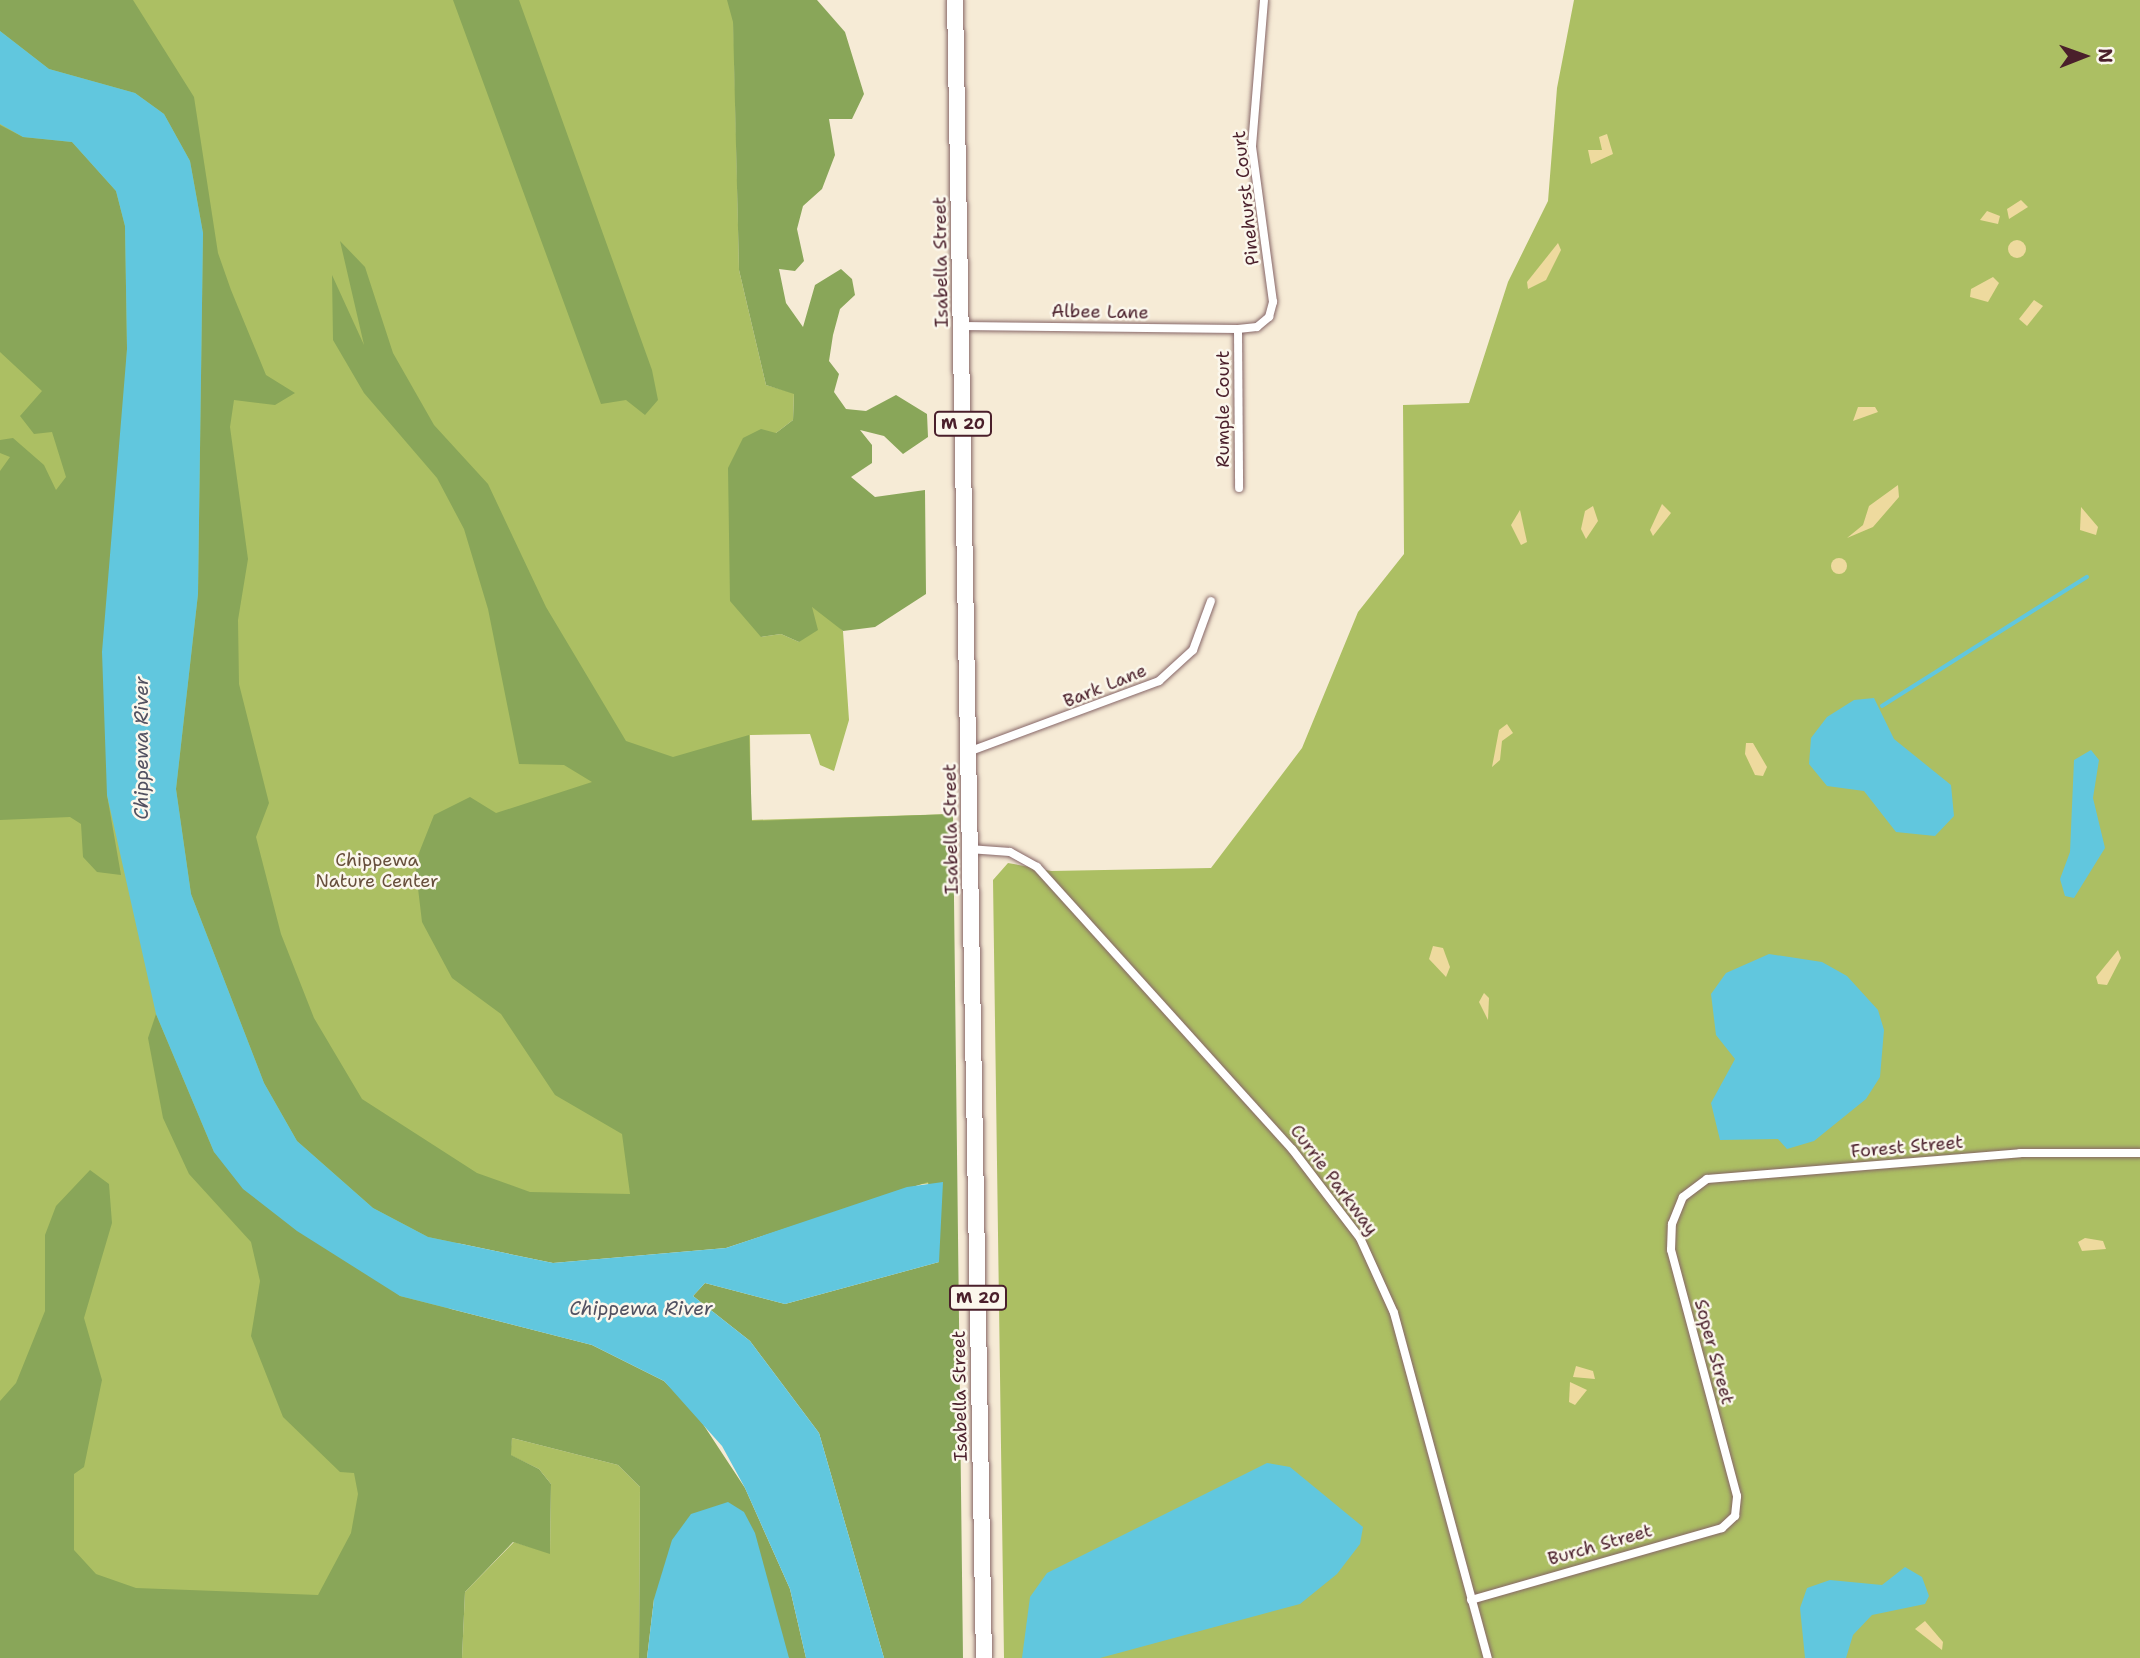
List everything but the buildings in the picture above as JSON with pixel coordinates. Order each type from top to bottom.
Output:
[{"type":"highway","name":"Isabella Street","points":[[955,0],[984,1658]]},
{"type":"street","name":"Pinehurst Court","points":[[1238,329],[1258,327],[1273,302],[1252,146],[1264,0]]},
{"type":"street","name":"Albee Lane","points":[[961,326],[1238,329]]},
{"type":"street","name":"Rumple Court","points":[[1238,329],[1239,488]]},
{"type":"street","name":"Bark Lane","points":[[968,752],[1159,681],[1193,650],[1211,601]]},
{"type":"street","name":"Currie Parkway","points":[[969,849],[1010,852],[1037,867],[1292,1149],[1360,1238],[1394,1313],[1488,1658]]},
{"type":"street","name":"Forest Street","points":[[1683,1197],[1727,1174],[2020,1153],[2140,1153]]},
{"type":"street","name":"Soper Street","points":[[1683,1197],[1672,1224],[1671,1250],[1737,1496],[1735,1516]]},
{"type":"street","name":"Burch Street","points":[[1471,1600],[1722,1528],[1735,1516]]},
{"type":"green space","name":"Chippewa Nature Center","points":[[0,0],[733,0],[739,270],[766,385],[794,393],[793,420],[776,433],[761,637],[781,634],[799,642],[811,606],[831,619],[843,631],[849,720],[834,771],[820,765],[810,734],[750,735],[751,820],[953,814],[955,1180],[454,1244],[425,1658],[0,1658]]},
{"type":"green space","points":[[0,0],[133,0],[194,97],[218,253],[266,375],[295,393],[275,405],[234,400],[230,427],[248,559],[238,620],[239,684],[269,803],[256,837],[281,934],[314,1018],[362,1099],[477,1173],[530,1192],[630,1194],[622,1134],[555,1095],[501,1014],[452,978],[422,922],[415,863],[434,815],[470,797],[496,813],[592,782],[564,765],[519,764],[488,609],[464,529],[437,478],[364,393],[333,340],[332,275],[364,345],[340,241],[365,267],[393,353],[434,425],[488,484],[546,607],[626,741],[673,757],[749,735],[752,821],[953,814],[963,1658],[884,1658],[819,1433],[750,1341],[693,1296],[705,1283],[785,1304],[939,1262],[928,1182],[726,1248],[553,1263],[428,1237],[373,1208],[297,1141],[264,1083],[191,894],[176,789],[198,594],[203,233],[190,161],[164,114],[135,93],[49,69],[0,31]]},
{"type":"green space","points":[[453,0],[519,0],[652,370],[658,400],[645,415],[626,400],[601,404]]},
{"type":"green space","points":[[727,0],[817,0],[845,32],[864,94],[852,119],[829,119],[835,155],[822,189],[803,206],[797,229],[804,261],[795,271],[779,269],[786,303],[803,327],[815,285],[841,269],[852,279],[855,295],[840,309],[833,335],[829,361],[839,374],[834,392],[846,409],[866,411],[896,395],[927,414],[928,437],[903,454],[884,436],[860,430],[872,445],[872,463],[851,477],[875,497],[925,490],[926,594],[875,627],[843,631],[812,607],[818,630],[799,642],[781,634],[761,637],[730,601],[728,468],[743,438],[761,429],[776,433],[793,420],[794,394],[766,385],[739,270],[733,22]]},
{"type":"green space","points":[[1574,0],[2140,0],[2140,1658],[1004,1658],[993,880],[1008,863],[1051,871],[1211,868],[1302,748],[1358,612],[1404,554],[1403,405],[1469,403],[1508,282],[1548,201],[1557,88]]},
{"type":"green space","points":[[0,125],[23,137],[72,142],[116,191],[125,226],[127,349],[107,795],[121,875],[97,872],[83,857],[81,824],[70,817],[0,820],[0,471],[10,457],[0,453],[0,440],[13,438],[44,465],[56,490],[66,477],[52,432],[34,434],[20,416],[42,391],[0,352]]},
{"type":"green space","points":[[156,1014],[214,1152],[400,1296],[592,1345],[664,1381],[695,1412],[745,1488],[790,1589],[806,1658],[789,1658],[654,1599],[647,1658],[639,1658],[640,1487],[618,1465],[512,1438],[511,1455],[539,1469],[551,1484],[550,1554],[513,1542],[465,1592],[462,1658],[0,1658],[0,1401],[16,1383],[45,1311],[45,1235],[56,1206],[90,1170],[109,1184],[112,1223],[84,1318],[102,1380],[84,1467],[74,1474],[74,1550],[96,1574],[136,1588],[318,1595],[351,1533],[358,1494],[354,1473],[340,1472],[283,1417],[251,1336],[260,1281],[251,1242],[189,1174],[163,1118],[148,1038]]},
{"type":"green space","points":[[512,1438],[618,1465],[640,1487],[639,1658],[462,1658],[465,1592],[514,1542],[550,1553],[551,1484],[539,1469],[510,1455]]},
{"type":"sand","points":[[1607,134],[1613,154],[1591,164],[1588,150],[1602,150],[1599,137]]},
{"type":"sand","points":[[2021,200],[2028,207],[2009,219],[2007,209]]},
{"type":"sand","points":[[1987,211],[2000,216],[1998,224],[1980,220]]},
{"type":"sand","points":[[2017,240],[2023,243],[2026,249],[2023,255],[2017,258],[2011,255],[2008,249],[2011,243]]},
{"type":"sand","points":[[1558,243],[1561,250],[1546,280],[1528,289],[1527,282]]},
{"type":"sand","points":[[1993,277],[1999,283],[1988,302],[1970,297],[1971,289]]},
{"type":"sand","points":[[2034,300],[2043,306],[2027,326],[2019,319]]},
{"type":"sand","points":[[1858,407],[1875,407],[1878,412],[1853,421]]},
{"type":"sand","points":[[1898,485],[1899,497],[1873,527],[1847,538],[1863,525],[1869,506]]},
{"type":"sand","points":[[1662,504],[1671,513],[1653,536],[1650,530]]},
{"type":"sand","points":[[1593,506],[1598,521],[1586,539],[1581,529],[1585,511]]},
{"type":"sand","points":[[2081,507],[2098,527],[2096,535],[2080,530]]},
{"type":"sand","points":[[1520,510],[1527,542],[1521,545],[1511,525]]},
{"type":"sand","points":[[1836,558],[1842,558],[1847,566],[1845,572],[1836,574],[1831,569],[1831,563]]},
{"type":"sand","points":[[1507,724],[1513,733],[1502,741],[1500,760],[1492,767],[1499,730]]},
{"type":"sand","points":[[1746,743],[1753,743],[1767,767],[1763,776],[1755,775],[1745,754]]},
{"type":"sand","points":[[1433,946],[1443,948],[1450,967],[1446,977],[1429,959]]},
{"type":"sand","points":[[2118,950],[2121,958],[2107,985],[2098,984],[2096,977]]},
{"type":"sand","points":[[1484,993],[1489,998],[1488,1020],[1479,1002]]},
{"type":"sand","points":[[2085,1238],[2103,1241],[2106,1249],[2082,1251],[2078,1242]]},
{"type":"sand","points":[[1576,1366],[1593,1371],[1595,1379],[1573,1377]]},
{"type":"sand","points":[[1570,1382],[1587,1390],[1575,1405],[1569,1402]]},
{"type":"sand","points":[[1925,1621],[1943,1642],[1942,1650],[1915,1629]]},
{"type":"water","name":"Chippewa River","points":[[0,31],[49,69],[135,93],[164,114],[190,161],[203,233],[198,594],[176,789],[191,894],[264,1083],[297,1141],[373,1208],[428,1237],[553,1263],[726,1248],[907,1187],[943,1182],[939,1262],[785,1304],[705,1283],[693,1296],[750,1341],[819,1433],[884,1658],[806,1658],[790,1589],[745,1488],[722,1446],[664,1381],[592,1345],[400,1296],[297,1231],[243,1189],[214,1152],[156,1014],[107,795],[102,652],[127,349],[125,226],[116,191],[72,142],[23,137],[0,124]]},
{"type":"water","points":[[1874,698],[1894,739],[1951,785],[1954,816],[1935,836],[1896,832],[1864,791],[1827,786],[1809,764],[1811,738],[1827,717],[1854,700]]},
{"type":"water","points":[[2091,750],[2099,760],[2093,798],[2105,848],[2074,898],[2065,896],[2060,879],[2070,852],[2074,760]]},
{"type":"water","points":[[1769,954],[1822,962],[1847,976],[1878,1010],[1884,1030],[1880,1077],[1866,1099],[1814,1141],[1787,1149],[1778,1139],[1720,1140],[1711,1103],[1735,1059],[1716,1035],[1711,994],[1726,973]]},
{"type":"water","points":[[1267,1463],[1290,1467],[1363,1527],[1360,1544],[1337,1574],[1300,1604],[1100,1658],[1022,1658],[1030,1597],[1047,1573]]},
{"type":"water","points":[[728,1502],[744,1512],[755,1533],[789,1658],[647,1658],[654,1599],[672,1540],[691,1514]]},
{"type":"water","points":[[1905,1567],[1922,1577],[1929,1596],[1925,1604],[1872,1615],[1853,1635],[1846,1658],[1805,1658],[1800,1608],[1807,1588],[1830,1580],[1882,1585]]},
{"type":"waterway","points":[[1882,706],[2087,577]]}]
